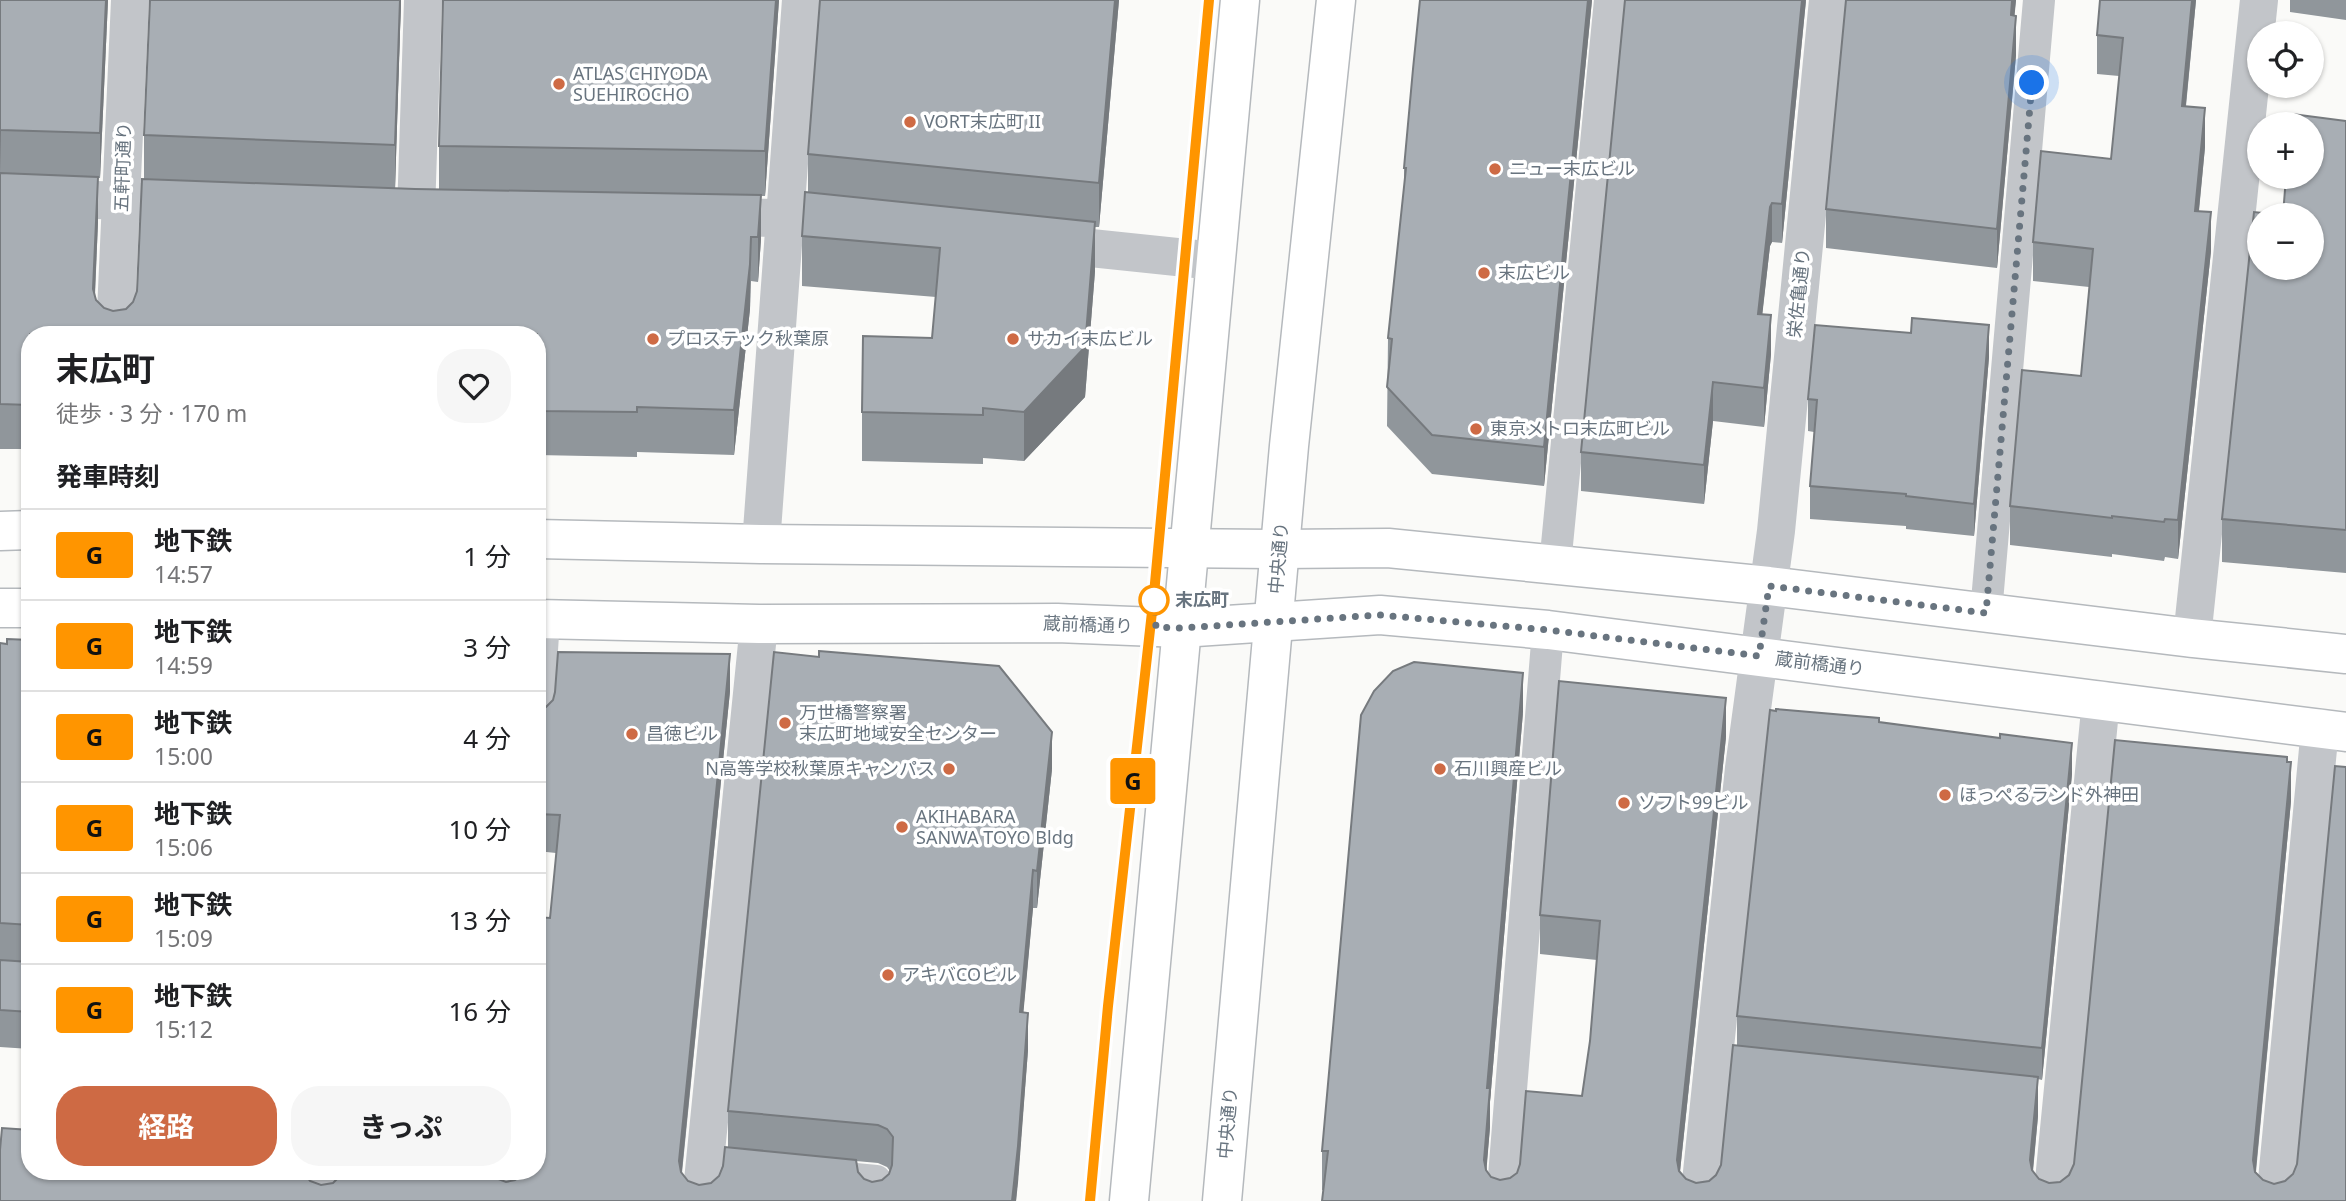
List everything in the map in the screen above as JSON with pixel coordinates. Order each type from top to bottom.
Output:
[{"type":"street","name":"五軒町通り","points":[[115,326],[130,0]]},
{"type":"street","points":[[376,211],[430,213],[423,0]]},
{"type":"street","points":[[761,544],[801,0]]},
{"type":"street","points":[[1129,1201],[1240,0]]},
{"type":"street","name":"中央通り","points":[[1222,1201],[1273,622],[1336,0]]},
{"type":"street","name":"栄佐亀通り","points":[[1699,1201],[1727,1065],[1744,768],[1779,503],[1828,0]]},
{"type":"street","points":[[2254,112],[2259,0]]},
{"type":"street","points":[[2192,638],[2247,180]]},
{"type":"street","points":[[0,196],[229,205]]},
{"type":"street","points":[[674,216],[785,218],[895,229]]},
{"type":"street","points":[[1006,240],[1215,261]]},
{"type":"street","points":[[0,531],[21,530]]},
{"type":"street","points":[[546,539],[1280,550],[1388,548],[1769,586],[2192,638],[2346,654]]},
{"type":"street","points":[[0,608],[21,608]]},
{"type":"street","name":"蔵前橋通り","points":[[546,619],[760,624],[1057,623],[1181,628],[1380,615],[1548,630],[2333,730]]},
{"type":"street","points":[[701,1201],[718,1165],[760,624]]},
{"type":"street","points":[[2052,1201],[2047,1099],[2101,700]]},
{"type":"street","points":[[2275,1201],[2333,730]]},
{"type":"street","points":[[323,1201],[324,1180]]},
{"type":"lane","points":[[1555,565],[1610,0]]},
{"type":"lane","points":[[1986,613],[2039,0]]},
{"type":"lane","points":[[1502,1201],[1548,630]]},
{"type":"lane","points":[[797,1173],[876,1181],[874,1201]]},
{"type":"lane","points":[[508,1201],[509,1180]]},
{"type":"building","points":[[0,0],[106,0],[100,133],[0,130]]},
{"type":"building","points":[[150,0],[400,0],[395,145],[144,135]]},
{"type":"building","points":[[443,0],[776,0],[765,151],[439,146]]},
{"type":"building","points":[[820,0],[1115,0],[1099,183],[808,154]]},
{"type":"building","points":[[1420,0],[1588,0],[1544,447],[1432,435],[1387,387],[1392,339],[1388,338]]},
{"type":"building","points":[[1625,0],[1802,0],[1782,204],[1772,203],[1770,207],[1758,314],[1771,315],[1764,388],[1713,382],[1704,465],[1581,452]]},
{"type":"building","points":[[1846,0],[2012,0],[2011,15],[2016,16],[1997,229],[1826,209]]},
{"type":"building","points":[[2100,0],[2192,0],[2182,106],[2205,108],[2195,211],[2211,212],[2178,520],[2165,519],[2164,522],[2010,506],[2022,370],[2081,376],[2093,249],[2033,242],[2041,151],[2111,159],[2123,38],[2097,35]]},
{"type":"building","points":[[2324,118],[2346,121],[2346,530],[2222,519],[2247,279],[2324,280],[2324,203],[2284,203],[2285,189],[2324,189]]},
{"type":"building","points":[[0,173],[98,177],[93,289],[96,300],[104,308],[113,311],[126,309],[133,302],[137,291],[142,179],[415,189],[761,195],[758,237],[751,237],[734,410],[637,407],[637,412],[546,411],[546,326],[21,326],[21,405],[0,404]]},
{"type":"building","points":[[805,192],[1095,222],[1085,347],[1024,412],[983,408],[983,415],[862,412],[863,336],[932,338],[940,248],[802,236]]},
{"type":"building","points":[[1912,318],[1989,325],[1974,504],[1906,494],[1810,486],[1817,400],[1808,399],[1815,325],[1911,333]]},
{"type":"building","points":[[7,639],[21,640],[21,924],[0,923],[0,643],[7,644]]},
{"type":"building","points":[[819,651],[999,666],[1052,732],[1037,871],[1033,870],[1020,1012],[1028,1013],[1012,1201],[0,1201],[2,1128],[21,1129],[21,1180],[309,1180],[321,1185],[336,1180],[546,1180],[546,918],[550,918],[560,815],[546,814],[546,707],[553,700],[555,692],[558,652],[730,654],[679,1161],[681,1172],[688,1181],[699,1185],[711,1183],[719,1176],[723,1166],[725,1147],[856,1160],[858,1172],[864,1179],[872,1182],[882,1180],[889,1174],[892,1165],[893,1137],[887,1129],[878,1125],[728,1111],[774,652],[819,657]]},
{"type":"building","points":[[1414,662],[1523,673],[1487,1088],[1490,1088],[1484,1160],[1491,1177],[1500,1180],[1517,1173],[1526,1091],[1582,1096],[1590,1041],[1600,921],[1540,915],[1559,681],[1726,698],[1677,1160],[1679,1171],[1686,1179],[1696,1183],[1709,1181],[1721,1165],[1733,1045],[2038,1077],[2030,1160],[2032,1170],[2039,1179],[2049,1183],[2060,1182],[2069,1175],[2074,1164],[2115,740],[2287,757],[2287,762],[2291,762],[2253,1160],[2255,1172],[2263,1180],[2274,1184],[2285,1181],[2293,1174],[2297,1164],[2335,766],[2346,767],[2346,1201],[1322,1201],[1328,1151],[1322,1151],[1361,715],[1374,691],[1393,671]]},
{"type":"building","points":[[1770,710],[1879,718],[1879,722],[2000,738],[2000,734],[2072,743],[2042,1048],[1737,1016]]},
{"type":"building","points":[[0,960],[21,961],[21,1011],[0,1010]]},
{"type":"metro line","name":"G","points":[[1090,1201],[1108,1006],[1154,594],[1209,0]]},
{"type":"place","name":"ATLAS CHIYODA SUEHIROCHO","points":[[559,84]]},
{"type":"place","name":"VORT末広町 II","points":[[910,122]]},
{"type":"place","name":"ニュー末広ビル","points":[[1495,169]]},
{"type":"place","name":"末広ビル","points":[[1484,273]]},
{"type":"place","name":"プロステック秋葉原","points":[[653,339]]},
{"type":"place","name":"サカイ末広ビル","points":[[1013,339]]},
{"type":"place","name":"東京メトロ末広町ビル","points":[[1476,429]]},
{"type":"place","name":"末広町","points":[[1154,600]]},
{"type":"place","name":"万世橋警察署 末広町地域安全センター","points":[[785,723]]},
{"type":"place","name":"昌徳ビル","points":[[632,734]]},
{"type":"place","name":"N高等学校秋葉原キャンパス","points":[[949,769]]},
{"type":"place","name":"石川興産ビル","points":[[1440,769]]},
{"type":"place","name":"ほっぺるランド外神田","points":[[1945,795]]},
{"type":"place","name":"ソフト99ビル","points":[[1624,803]]},
{"type":"place","name":"AKIHABARA SANWA TOYO Bldg","points":[[902,827]]},
{"type":"place","name":"アキバCOビル","points":[[888,975]]},
{"type":"route","points":[[1154,600],[1156,627],[1181,628],[1380,615],[1548,630],[1759,656],[1769,586],[1986,613],[2032,83]]}]
